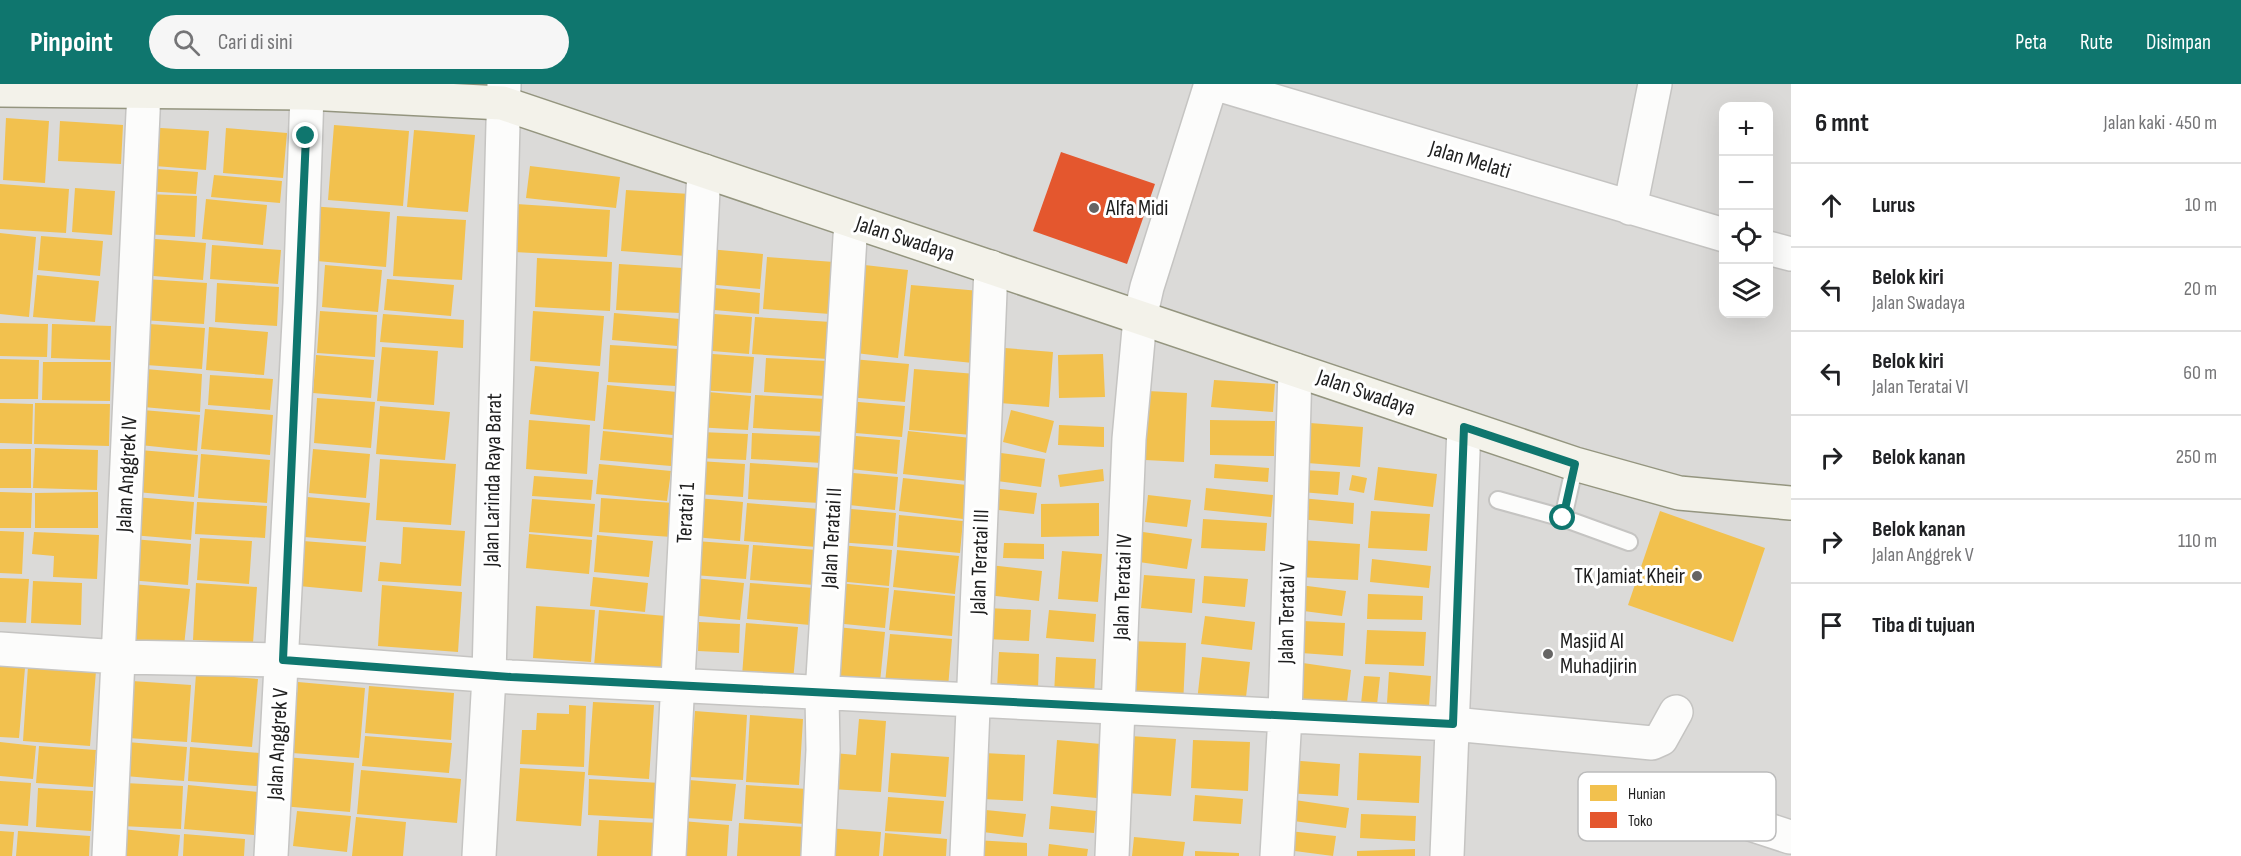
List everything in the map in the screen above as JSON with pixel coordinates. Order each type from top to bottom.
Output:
[{"type":"street","points":[[1140,318],[1147,287],[1211,84]]},
{"type":"street","name":"Jalan Melati","points":[[1217,84],[1719,234]]},
{"type":"street","points":[[1630,208],[1655,84]]},
{"type":"street","name":"Jalan Swadaya","points":[[0,90],[503,93],[704,171],[1575,464],[1679,493],[1791,503]]},
{"type":"street","name":"Jalan Anggrek IV","points":[[109,856],[144,91]]},
{"type":"street","name":"Jalan Anggrek V","points":[[271,856],[300,303],[307,93]]},
{"type":"street","name":"Jalan Larinda Raya Barat","points":[[479,856],[489,676],[503,93]]},
{"type":"street","name":"Teratai 1","points":[[669,856],[704,171]]},
{"type":"street","name":"Jalan Teratai II","points":[[818,856],[823,750],[822,694],[851,221]]},
{"type":"street","points":[[1773,249],[1791,254]]},
{"type":"street","name":"Jalan Teratai III","points":[[967,856],[991,267]]},
{"type":"street","name":"Jalan Teratai IV","points":[[1112,856],[1129,439],[1140,318]]},
{"type":"street","name":"Jalan Teratai V","points":[[1277,856],[1285,716],[1295,369]]},
{"type":"street","points":[[1447,856],[1464,427]]},
{"type":"street","points":[[0,649],[119,657],[283,660],[489,676],[974,702],[1453,724],[1652,743],[1661,739],[1676,712]]},
{"type":"lane","points":[[1563,518],[1575,464]]},
{"type":"lane","points":[[1498,500],[1563,518],[1629,542]]},
{"type":"shaded area","points":[[0,84],[1791,84],[1791,856],[0,856]]},
{"type":"building: Hunian","points":[[6,118],[49,121],[45,183],[3,180]]},
{"type":"building: Hunian","points":[[60,121],[123,125],[121,164],[58,161]]},
{"type":"building: Hunian","points":[[334,125],[409,131],[403,206],[328,200]]},
{"type":"building: Hunian","points":[[145,127],[209,131],[206,170],[142,165]]},
{"type":"building: Hunian","points":[[226,128],[287,133],[283,178],[223,173]]},
{"type":"building: Hunian","points":[[414,130],[475,135],[468,212],[407,207]]},
{"type":"building: Hunian","points":[[530,166],[620,177],[616,208],[526,198]]},
{"type":"building: Hunian","points":[[144,168],[198,172],[196,194],[143,191]]},
{"type":"building: Hunian","points":[[214,175],[282,181],[280,203],[211,197]]},
{"type":"building: Hunian","points":[[0,184],[69,189],[66,233],[0,229]]},
{"type":"building: Hunian","points":[[75,188],[115,191],[112,235],[72,232]]},
{"type":"building: Hunian","points":[[626,190],[690,194],[686,256],[621,251]]},
{"type":"building: Hunian","points":[[147,194],[197,196],[195,237],[144,234]]},
{"type":"building: Hunian","points":[[206,199],[267,205],[263,245],[202,239]]},
{"type":"building: Hunian","points":[[516,204],[610,210],[607,257],[514,252]]},
{"type":"building: Hunian","points":[[310,206],[390,212],[386,267],[305,260]]},
{"type":"building: Hunian","points":[[397,216],[466,220],[462,280],[393,276]]},
{"type":"building: Hunian","points":[[0,233],[36,237],[29,317],[0,314]]},
{"type":"building: Hunian","points":[[41,236],[103,241],[100,276],[38,270]]},
{"type":"building: Hunian","points":[[143,238],[206,243],[203,280],[141,275]]},
{"type":"building: Hunian","points":[[212,245],[281,250],[278,284],[210,279]]},
{"type":"building: Hunian","points":[[709,249],[763,254],[760,289],[706,284]]},
{"type":"building: Hunian","points":[[767,257],[834,262],[830,314],[763,309]]},
{"type":"building: Hunian","points":[[537,258],[612,262],[610,311],[535,307]]},
{"type":"building: Hunian","points":[[619,264],[683,268],[680,313],[616,310]]},
{"type":"building: Hunian","points":[[856,264],[908,270],[898,358],[847,352]]},
{"type":"building: Hunian","points":[[325,265],[382,270],[378,312],[322,307]]},
{"type":"building: Hunian","points":[[37,275],[99,281],[95,322],[33,317]]},
{"type":"building: Hunian","points":[[145,279],[207,283],[204,324],[142,320]]},
{"type":"building: Hunian","points":[[387,279],[454,285],[451,316],[384,310]]},
{"type":"building: Hunian","points":[[217,283],[279,287],[277,326],[215,322]]},
{"type":"building: Hunian","points":[[911,285],[980,291],[973,363],[904,356]]},
{"type":"building: Hunian","points":[[705,287],[760,293],[759,314],[703,309]]},
{"type":"building: Hunian","points":[[320,311],[377,315],[375,357],[317,353]]},
{"type":"building: Hunian","points":[[533,311],[604,316],[600,366],[530,361]]},
{"type":"building: Hunian","points":[[614,313],[680,319],[677,346],[612,340]]},
{"type":"building: Hunian","points":[[702,313],[752,317],[749,354],[700,350]]},
{"type":"building: Hunian","points":[[383,314],[464,320],[463,348],[380,342]]},
{"type":"building: Hunian","points":[[755,317],[831,322],[828,359],[752,354]]},
{"type":"building: Hunian","points":[[0,323],[48,324],[47,357],[0,356]]},
{"type":"building: Hunian","points":[[52,324],[111,326],[110,360],[51,358]]},
{"type":"building: Hunian","points":[[149,324],[205,328],[202,369],[146,365]]},
{"type":"building: Hunian","points":[[209,327],[268,332],[264,375],[206,370]]},
{"type":"building: Hunian","points":[[610,345],[679,349],[676,386],[608,382]]},
{"type":"building: Hunian","points":[[382,347],[438,351],[434,405],[377,401]]},
{"type":"building: Hunian","points":[[1005,348],[1053,352],[1049,407],[1000,403]]},
{"type":"building: Hunian","points":[[699,353],[754,357],[751,393],[697,390]]},
{"type":"building: Hunian","points":[[1103,354],[1105,397],[1059,398],[1058,355]]},
{"type":"building: Hunian","points":[[316,355],[374,360],[371,398],[313,393]]},
{"type":"building: Hunian","points":[[766,358],[828,361],[826,396],[764,392]]},
{"type":"building: Hunian","points":[[0,359],[39,360],[38,399],[0,399]]},
{"type":"building: Hunian","points":[[852,359],[909,364],[905,402],[848,397]]},
{"type":"building: Hunian","points":[[43,362],[111,362],[110,401],[42,400]]},
{"type":"building: Hunian","points":[[535,366],[599,372],[595,421],[530,414]]},
{"type":"building: Hunian","points":[[146,369],[202,374],[200,412],[143,407]]},
{"type":"building: Hunian","points":[[914,369],[976,374],[972,435],[909,430]]},
{"type":"building: Hunian","points":[[210,375],[273,379],[270,410],[208,405]]},
{"type":"building: Hunian","points":[[1214,380],[1275,384],[1273,412],[1211,407]]},
{"type":"building: Hunian","points":[[607,385],[677,392],[673,435],[603,429]]},
{"type":"building: Hunian","points":[[698,391],[751,396],[748,430],[695,427]]},
{"type":"building: Hunian","points":[[1148,391],[1187,393],[1184,462],[1145,460]]},
{"type":"building: Hunian","points":[[755,395],[826,399],[824,432],[753,428]]},
{"type":"building: Hunian","points":[[317,398],[375,402],[371,448],[314,443]]},
{"type":"building: Hunian","points":[[847,401],[905,406],[902,437],[844,432]]},
{"type":"building: Hunian","points":[[0,403],[33,404],[32,444],[0,443]]},
{"type":"building: Hunian","points":[[35,403],[110,404],[109,446],[34,444]]},
{"type":"building: Hunian","points":[[380,406],[450,412],[445,460],[376,454]]},
{"type":"building: Hunian","points":[[205,409],[273,415],[270,455],[201,449]]},
{"type":"building: Hunian","points":[[143,410],[200,415],[197,451],[140,445]]},
{"type":"building: Hunian","points":[[1011,410],[1054,421],[1046,453],[1003,442]]},
{"type":"building: Hunian","points":[[529,420],[590,425],[587,474],[526,469]]},
{"type":"building: Hunian","points":[[1210,420],[1275,421],[1274,456],[1210,455]]},
{"type":"building: Hunian","points":[[1310,423],[1363,427],[1360,467],[1307,463]]},
{"type":"building: Hunian","points":[[1059,425],[1104,427],[1104,447],[1058,445]]},
{"type":"building: Hunian","points":[[603,431],[673,438],[671,466],[600,460]]},
{"type":"building: Hunian","points":[[908,431],[971,438],[967,481],[903,474]]},
{"type":"building: Hunian","points":[[701,432],[748,434],[746,460],[699,458]]},
{"type":"building: Hunian","points":[[752,433],[823,436],[822,463],[751,459]]},
{"type":"building: Hunian","points":[[845,435],[900,440],[897,474],[841,468]]},
{"type":"building: Hunian","points":[[35,448],[98,450],[97,490],[33,488]]},
{"type":"building: Hunian","points":[[0,449],[31,449],[31,488],[0,488]]},
{"type":"building: Hunian","points":[[313,449],[370,454],[366,498],[309,493]]},
{"type":"building: Hunian","points":[[140,450],[198,455],[194,497],[136,492]]},
{"type":"building: Hunian","points":[[1001,453],[1045,459],[1041,487],[997,481]]},
{"type":"building: Hunian","points":[[201,454],[270,460],[267,503],[198,498]]},
{"type":"building: Hunian","points":[[380,459],[456,464],[451,525],[376,520]]},
{"type":"building: Hunian","points":[[699,461],[745,464],[743,497],[697,494]]},
{"type":"building: Hunian","points":[[750,463],[822,468],[820,503],[748,499]]},
{"type":"building: Hunian","points":[[599,464],[671,471],[667,501],[596,494]]},
{"type":"building: Hunian","points":[[1215,464],[1269,468],[1268,482],[1214,478]]},
{"type":"building: Hunian","points":[[1378,467],[1437,474],[1433,507],[1374,500]]},
{"type":"building: Hunian","points":[[1103,469],[1104,481],[1060,487],[1058,475]]},
{"type":"building: Hunian","points":[[1303,470],[1340,472],[1338,495],[1301,492]]},
{"type":"building: Hunian","points":[[842,472],[898,477],[895,510],[840,504]]},
{"type":"building: Hunian","points":[[1352,475],[1367,478],[1364,493],[1349,490]]},
{"type":"building: Hunian","points":[[534,476],[593,480],[591,500],[532,496]]},
{"type":"building: Hunian","points":[[903,478],[967,485],[963,519],[899,511]]},
{"type":"building: Hunian","points":[[992,488],[1037,493],[1034,514],[990,509]]},
{"type":"building: Hunian","points":[[1206,488],[1273,495],[1271,517],[1204,510]]},
{"type":"building: Hunian","points":[[0,492],[32,493],[31,528],[0,528]]},
{"type":"building: Hunian","points":[[98,492],[98,528],[35,528],[35,493]]},
{"type":"building: Hunian","points":[[1148,495],[1191,500],[1187,527],[1145,522]]},
{"type":"building: Hunian","points":[[135,497],[194,502],[191,540],[132,535]]},
{"type":"building: Hunian","points":[[307,497],[370,503],[366,542],[304,537]]},
{"type":"building: Hunian","points":[[601,498],[674,503],[672,537],[599,532]]},
{"type":"building: Hunian","points":[[697,498],[743,502],[740,541],[694,537]]},
{"type":"building: Hunian","points":[[1301,498],[1354,503],[1353,524],[1299,519]]},
{"type":"building: Hunian","points":[[532,499],[595,504],[592,537],[529,532]]},
{"type":"building: Hunian","points":[[197,502],[267,506],[265,538],[195,534]]},
{"type":"building: Hunian","points":[[747,503],[819,509],[816,547],[744,541]]},
{"type":"building: Hunian","points":[[1099,503],[1099,536],[1041,537],[1041,504]]},
{"type":"building: Hunian","points":[[840,508],[896,513],[893,546],[837,542]]},
{"type":"building: Hunian","points":[[1371,511],[1430,514],[1427,551],[1368,548]]},
{"type":"building: Hunian","name":"TK Jamiat Kheir","points":[[1660,511],[1765,548],[1733,642],[1628,605]]},
{"type":"building: Hunian","points":[[899,515],[963,521],[960,553],[897,547]]},
{"type":"building: Hunian","points":[[1203,519],[1267,523],[1265,551],[1201,548]]},
{"type":"building: Hunian","points":[[403,527],[465,531],[461,586],[378,581],[380,562],[401,564]]},
{"type":"building: Hunian","points":[[0,531],[24,532],[22,574],[0,573]]},
{"type":"building: Hunian","points":[[34,532],[99,535],[97,579],[53,577],[54,556],[32,554]]},
{"type":"building: Hunian","points":[[1143,532],[1192,539],[1187,569],[1139,562]]},
{"type":"building: Hunian","points":[[529,534],[592,540],[589,574],[526,568]]},
{"type":"building: Hunian","points":[[597,535],[653,541],[649,577],[594,572]]},
{"type":"building: Hunian","points":[[200,538],[252,541],[249,584],[197,580]]},
{"type":"building: Hunian","points":[[133,539],[191,544],[188,585],[129,580]]},
{"type":"building: Hunian","points":[[1301,540],[1360,544],[1358,580],[1298,577]]},
{"type":"building: Hunian","points":[[303,541],[366,546],[362,592],[299,586]]},
{"type":"building: Hunian","points":[[696,541],[749,545],[746,579],[694,575]]},
{"type":"building: Hunian","points":[[1004,543],[1044,544],[1044,559],[1003,558]]},
{"type":"building: Hunian","points":[[753,545],[817,550],[814,585],[750,580]]},
{"type":"building: Hunian","points":[[841,545],[892,550],[889,586],[837,581]]},
{"type":"building: Hunian","points":[[897,550],[959,556],[955,594],[893,587]]},
{"type":"building: Hunian","points":[[1062,551],[1102,554],[1098,602],[1058,599]]},
{"type":"building: Hunian","points":[[1372,559],[1431,566],[1429,588],[1370,582]]},
{"type":"building: Hunian","points":[[990,565],[1042,571],[1039,601],[987,595]]},
{"type":"building: Hunian","points":[[1144,575],[1195,579],[1192,613],[1141,608]]},
{"type":"building: Hunian","points":[[1204,576],[1248,579],[1245,607],[1202,603]]},
{"type":"building: Hunian","points":[[593,577],[648,583],[645,612],[590,606]]},
{"type":"building: Hunian","points":[[0,578],[29,579],[26,623],[0,622]]},
{"type":"building: Hunian","points":[[694,578],[744,583],[740,620],[690,615]]},
{"type":"building: Hunian","points":[[33,581],[82,583],[81,625],[31,623]]},
{"type":"building: Hunian","points":[[196,583],[257,587],[253,643],[193,640]]},
{"type":"building: Hunian","points":[[750,583],[814,588],[810,625],[747,619]]},
{"type":"building: Hunian","points":[[838,583],[889,588],[885,628],[834,623]]},
{"type":"building: Hunian","points":[[132,584],[190,589],[184,646],[126,641]]},
{"type":"building: Hunian","points":[[382,585],[462,592],[458,652],[378,646]]},
{"type":"building: Hunian","points":[[1300,585],[1346,591],[1342,616],[1296,610]]},
{"type":"building: Hunian","points":[[894,590],[955,596],[952,636],[889,630]]},
{"type":"building: Hunian","points":[[1368,594],[1423,596],[1422,620],[1367,619]]},
{"type":"building: Hunian","points":[[536,606],[595,610],[591,662],[533,658]]},
{"type":"building: Hunian","points":[[987,608],[1031,610],[1029,641],[986,639]]},
{"type":"building: Hunian","points":[[599,610],[666,616],[662,671],[594,666]]},
{"type":"building: Hunian","points":[[1049,610],[1096,614],[1094,642],[1046,638]]},
{"type":"building: Hunian","points":[[1205,616],[1255,622],[1252,650],[1201,644]]},
{"type":"building: Hunian","points":[[1303,621],[1345,623],[1343,656],[1301,653]]},
{"type":"building: Hunian","points":[[699,622],[740,624],[739,653],[698,651]]},
{"type":"building: Hunian","points":[[746,623],[798,627],[793,681],[742,676]]},
{"type":"building: Hunian","points":[[837,627],[885,632],[880,682],[831,678]]},
{"type":"building: Hunian","points":[[1367,630],[1426,632],[1424,666],[1365,664]]},
{"type":"building: Hunian","points":[[890,634],[952,639],[948,688],[885,683]]},
{"type":"building: Hunian","points":[[1130,641],[1186,643],[1183,705],[1127,702]]},
{"type":"building: Hunian","points":[[999,652],[1039,654],[1038,690],[997,688]]},
{"type":"building: Hunian","points":[[1056,657],[1096,659],[1094,696],[1054,694]]},
{"type":"building: Hunian","points":[[1202,657],[1250,662],[1245,706],[1197,701]]},
{"type":"building: Hunian","points":[[1296,662],[1351,670],[1345,718],[1290,711]]},
{"type":"building: Hunian","points":[[0,666],[25,668],[19,738],[0,737]]},
{"type":"building: Hunian","points":[[28,666],[96,671],[90,746],[23,741]]},
{"type":"building: Hunian","points":[[1389,672],[1431,676],[1428,722],[1386,718]]},
{"type":"building: Hunian","points":[[196,674],[258,679],[252,747],[191,742]]},
{"type":"building: Hunian","points":[[1364,676],[1380,677],[1376,714],[1360,713]]},
{"type":"building: Hunian","points":[[132,681],[191,685],[187,742],[128,738]]},
{"type":"building: Hunian","points":[[298,682],[365,688],[359,758],[292,753]]},
{"type":"building: Hunian","points":[[369,686],[454,693],[451,740],[365,733]]},
{"type":"building: Hunian","points":[[593,702],[654,705],[649,779],[588,775]]},
{"type":"building: Hunian","points":[[569,705],[586,706],[584,767],[520,764],[522,730],[536,730],[537,713],[569,714]]},
{"type":"building: Hunian","points":[[695,711],[747,715],[743,780],[690,777]]},
{"type":"building: Hunian","points":[[750,715],[803,719],[799,785],[746,782]]},
{"type":"building: Hunian","points":[[859,719],[886,721],[881,792],[831,789],[834,753],[856,755]]},
{"type":"building: Hunian","points":[[365,736],[452,743],[449,773],[362,766]]},
{"type":"building: Hunian","points":[[1130,736],[1176,739],[1171,796],[1126,793]]},
{"type":"building: Hunian","points":[[1057,740],[1101,744],[1097,798],[1053,794]]},
{"type":"building: Hunian","points":[[1193,740],[1250,742],[1248,791],[1191,788]]},
{"type":"building: Hunian","points":[[0,742],[36,746],[33,779],[0,776]]},
{"type":"building: Hunian","points":[[127,742],[187,747],[184,781],[125,776]]},
{"type":"building: Hunian","points":[[39,746],[96,750],[93,787],[36,783]]},
{"type":"building: Hunian","points":[[190,747],[260,753],[257,786],[188,781]]},
{"type":"building: Hunian","points":[[891,753],[949,757],[946,797],[888,792]]},
{"type":"building: Hunian","points":[[984,753],[1025,755],[1023,801],[982,799]]},
{"type":"building: Hunian","points":[[1359,753],[1421,756],[1419,803],[1357,800]]},
{"type":"building: Hunian","points":[[286,757],[354,763],[350,812],[282,806]]},
{"type":"building: Hunian","points":[[1288,760],[1340,764],[1338,796],[1286,793]]},
{"type":"building: Hunian","points":[[520,768],[585,772],[581,826],[516,821]]},
{"type":"building: Hunian","points":[[361,770],[461,779],[457,823],[357,814]]},
{"type":"building: Hunian","points":[[589,779],[661,783],[659,819],[588,815]]},
{"type":"building: Hunian","points":[[689,780],[736,784],[732,821],[687,818]]},
{"type":"building: Hunian","points":[[0,781],[31,783],[28,826],[0,824]]},
{"type":"building: Hunian","points":[[125,783],[183,786],[181,829],[122,826]]},
{"type":"building: Hunian","points":[[188,785],[258,792],[254,835],[184,829]]},
{"type":"building: Hunian","points":[[746,785],[807,789],[804,824],[744,819]]},
{"type":"building: Hunian","points":[[38,788],[93,791],[91,831],[36,827]]},
{"type":"building: Hunian","points":[[1195,795],[1243,799],[1241,824],[1193,821]]},
{"type":"building: Hunian","points":[[888,797],[944,801],[941,834],[885,831]]},
{"type":"building: Hunian","points":[[1288,799],[1349,808],[1346,828],[1286,820]]},
{"type":"building: Hunian","points":[[1051,806],[1096,811],[1094,833],[1049,829]]},
{"type":"building: Hunian","points":[[986,810],[1026,814],[1023,837],[983,832]]},
{"type":"building: Hunian","points":[[297,811],[351,816],[347,852],[293,846]]},
{"type":"building: Hunian","points":[[1361,814],[1416,816],[1415,841],[1360,838]]},
{"type":"building: Hunian","points":[[356,817],[406,822],[403,856],[352,856]]},
{"type":"building: Hunian","points":[[599,820],[660,823],[658,856],[597,856]]},
{"type":"building: Hunian","points":[[682,821],[729,825],[727,856],[679,856]]},
{"type":"building: Hunian","points":[[739,823],[805,827],[803,856],[737,856]]},
{"type":"building: Hunian","points":[[827,828],[881,832],[879,856],[825,856]]},
{"type":"building: Hunian","points":[[122,829],[180,835],[178,856],[119,856]]},
{"type":"building: Hunian","points":[[0,831],[14,832],[12,856],[0,856]]},
{"type":"building: Hunian","points":[[18,831],[90,836],[89,856],[16,856]]},
{"type":"building: Hunian","points":[[1289,831],[1336,836],[1333,856],[1287,850]]},
{"type":"building: Hunian","points":[[885,833],[947,839],[946,856],[883,856]]},
{"type":"building: Hunian","points":[[184,834],[245,839],[244,856],[183,856]]},
{"type":"building: Hunian","points":[[1134,837],[1185,842],[1183,856],[1132,856]]},
{"type":"building: Hunian","points":[[975,840],[1027,843],[1027,856],[974,856]]},
{"type":"building: Hunian","points":[[1049,844],[1088,849],[1087,856],[1048,856]]},
{"type":"building: Hunian","points":[[1415,849],[1415,856],[1357,856],[1357,851]]},
{"type":"building: Hunian","points":[[1195,851],[1239,853],[1239,856],[1195,856]]},
{"type":"building: Toko","name":"Alfa Midi","points":[[1061,152],[1155,184],[1127,264],[1033,231]]},
{"type":"place","name":"Alfa Midi","points":[[1094,208]]},
{"type":"place","name":"TK Jamiat Kheir","points":[[1697,576]]},
{"type":"place","name":"Masjid Al Muhadjirin","points":[[1548,654]]},
{"type":"route","points":[[306,136],[283,660],[511,677],[974,702],[1453,724],[1464,427],[1575,464],[1563,518]]}]
